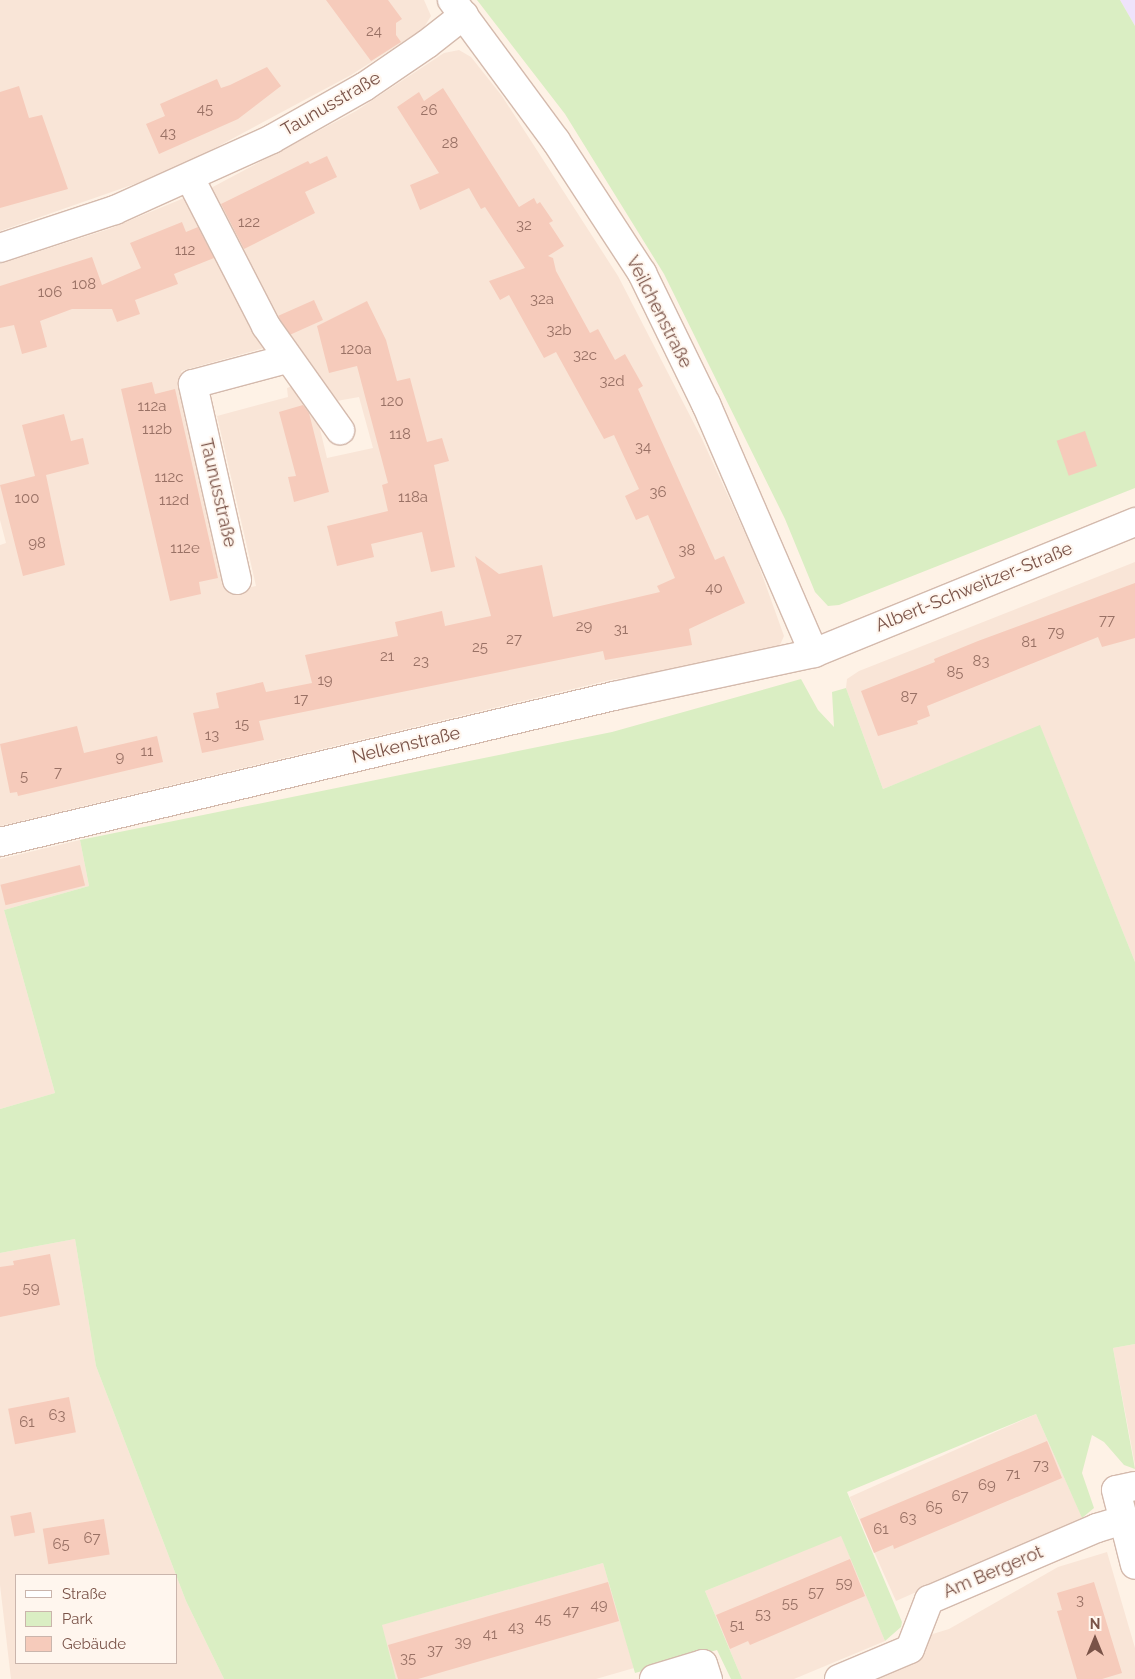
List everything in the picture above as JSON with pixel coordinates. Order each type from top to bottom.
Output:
[{"type":"street","name":"Taunusstraße","points":[[0,248],[115,210],[190,178],[272,138],[364,87],[427,44],[458,7]]},
{"type":"street","name":"Veilchenstraße","points":[[458,7],[556,141],[642,273],[706,404],[814,653]]},
{"type":"street","points":[[190,178],[266,326],[287,359],[340,430]]},
{"type":"street","name":"Taunusstraße","points":[[237,580],[193,384],[287,359]]},
{"type":"street","name":"Albert-Schweitzer-Straße","points":[[814,653],[1135,522]]},
{"type":"street","name":"Nelkenstraße","points":[[0,842],[567,707],[814,653]]},
{"type":"street","points":[[1125,1488],[1123,1520],[1135,1565]]},
{"type":"street","name":"Am Bergerot","points":[[839,1679],[910,1649],[929,1600],[1123,1520]]},
{"type":"street","points":[[654,1679],[703,1664],[708,1679]]},
{"type":"shaded area","points":[[0,0],[424,0],[431,16],[423,29],[351,75],[200,156],[146,180],[0,231]]},
{"type":"shaded area","points":[[1120,0],[1135,0],[1135,26]]},
{"type":"shaded area","points":[[459,50],[471,57],[502,96],[618,276],[702,439],[755,555],[784,636],[780,645],[765,654],[610,680],[0,826],[0,545],[6,543],[0,520],[0,264],[109,229],[189,196],[271,346],[181,371],[232,591],[256,586],[217,416],[288,397],[287,388],[298,384],[316,413],[327,458],[373,448],[359,397],[331,402],[295,358],[209,189],[356,111],[444,53]]},
{"type":"shaded area","points":[[1135,562],[1135,962],[1040,726],[883,789],[846,688],[847,679],[859,671]]},
{"type":"shaded area","points":[[80,840],[89,886],[4,910],[55,1093],[0,1109],[0,859]]},
{"type":"shaded area","points":[[75,1239],[96,1366],[176,1574],[15,1574],[15,1664],[178,1664],[178,1580],[186,1601],[224,1679],[11,1679],[0,1585],[0,1253]]},
{"type":"shaded area","points":[[1135,1344],[1135,1465],[1113,1348]]},
{"type":"shaded area","points":[[1036,1414],[1082,1518],[896,1601],[850,1497]]},
{"type":"shaded area","points":[[841,1535],[885,1641],[794,1679],[742,1679],[705,1591]]},
{"type":"shaded area","points":[[1107,1552],[1135,1648],[1135,1679],[858,1679],[923,1637],[949,1629],[1058,1567]]},
{"type":"shaded area","points":[[603,1563],[634,1668],[596,1679],[396,1679],[381,1625]]},
{"type":"green space","points":[[477,0],[1120,0],[1135,26],[1135,488],[839,605],[828,606],[815,592],[785,519],[664,274],[565,114]]},
{"type":"green space","points":[[801,679],[818,710],[834,727],[832,692],[846,688],[883,789],[1040,725],[1135,962],[1135,1344],[1113,1348],[1135,1469],[1124,1465],[1104,1442],[1092,1435],[1082,1473],[1094,1508],[1082,1518],[1036,1414],[847,1492],[902,1622],[901,1627],[885,1641],[841,1536],[705,1591],[742,1679],[731,1679],[717,1650],[635,1673],[603,1563],[382,1625],[396,1679],[224,1679],[186,1601],[178,1580],[178,1574],[176,1574],[96,1366],[75,1239],[0,1253],[0,1109],[55,1093],[4,910],[89,886],[80,840],[612,732]]},
{"type":"building","points":[[326,0],[388,0],[402,19],[396,23],[396,35],[401,42],[371,61]]},
{"type":"building","points":[[267,67],[281,86],[238,119],[159,154],[146,124],[165,116],[160,104],[217,79],[221,88]]},
{"type":"building","points":[[19,86],[29,118],[42,115],[68,189],[0,208],[0,92]]},
{"type":"building","points":[[443,88],[519,207],[534,198],[537,204],[540,202],[553,221],[549,223],[564,246],[548,256],[553,258],[556,271],[590,333],[598,329],[615,360],[625,354],[643,386],[638,389],[715,560],[724,556],[745,603],[689,629],[692,645],[605,660],[603,651],[259,721],[264,740],[202,753],[193,713],[219,708],[216,693],[263,682],[266,692],[312,683],[305,655],[398,636],[395,622],[442,611],[445,626],[491,616],[475,556],[499,574],[542,565],[553,617],[660,592],[657,586],[675,578],[648,515],[636,520],[625,496],[639,489],[614,435],[604,439],[556,352],[544,358],[509,295],[500,300],[489,281],[525,268],[485,207],[481,209],[469,188],[420,210],[410,185],[439,173],[397,107],[419,92],[424,101]]},
{"type":"building","points":[[327,156],[337,177],[305,192],[315,213],[244,249],[221,204],[308,161],[310,164]]},
{"type":"building","points":[[182,222],[186,232],[198,227],[214,258],[174,274],[178,284],[135,300],[140,314],[117,322],[112,309],[72,309],[40,321],[47,347],[22,354],[14,325],[0,328],[0,286],[92,257],[102,285],[141,268],[130,243]]},
{"type":"building","points":[[314,300],[323,320],[287,336],[278,316]]},
{"type":"building","points":[[367,301],[386,340],[397,381],[410,378],[427,442],[442,438],[449,461],[434,465],[455,567],[431,572],[422,532],[371,544],[374,557],[337,566],[327,526],[388,511],[382,485],[388,483],[357,366],[329,373],[317,326]]},
{"type":"building","points":[[152,382],[155,394],[175,389],[218,578],[199,582],[201,594],[170,601],[121,389]]},
{"type":"building","points":[[303,405],[309,413],[329,492],[294,502],[288,477],[296,476],[279,412]]},
{"type":"building","points":[[64,414],[71,441],[83,438],[89,464],[46,475],[65,565],[23,576],[0,485],[35,476],[22,425]]},
{"type":"building","points":[[1085,431],[1097,466],[1069,476],[1057,441]]},
{"type":"building","points":[[1135,583],[1135,638],[1102,647],[1098,637],[927,706],[930,716],[917,721],[918,724],[878,736],[861,691],[935,662],[934,659],[978,641]]},
{"type":"building","points":[[77,726],[84,753],[157,736],[163,762],[18,796],[17,792],[10,793],[0,744]]},
{"type":"building","points":[[80,865],[85,885],[6,905],[0,885]]},
{"type":"building","points":[[50,1254],[60,1305],[0,1317],[0,1267],[14,1265],[13,1261]]},
{"type":"building","points":[[69,1397],[76,1432],[15,1444],[8,1409]]},
{"type":"building","points":[[1047,1441],[1062,1478],[894,1549],[893,1545],[874,1553],[860,1519]]},
{"type":"building","points":[[31,1512],[35,1533],[14,1537],[10,1516]]},
{"type":"building","points":[[104,1519],[110,1555],[48,1564],[43,1529]]},
{"type":"building","points":[[850,1559],[865,1596],[750,1645],[748,1641],[730,1649],[716,1615]]},
{"type":"building","points":[[608,1582],[619,1621],[418,1679],[398,1679],[388,1645]]},
{"type":"building","points":[[1094,1582],[1122,1673],[1102,1679],[1077,1679],[1057,1611],[1062,1610],[1057,1593]]}]
